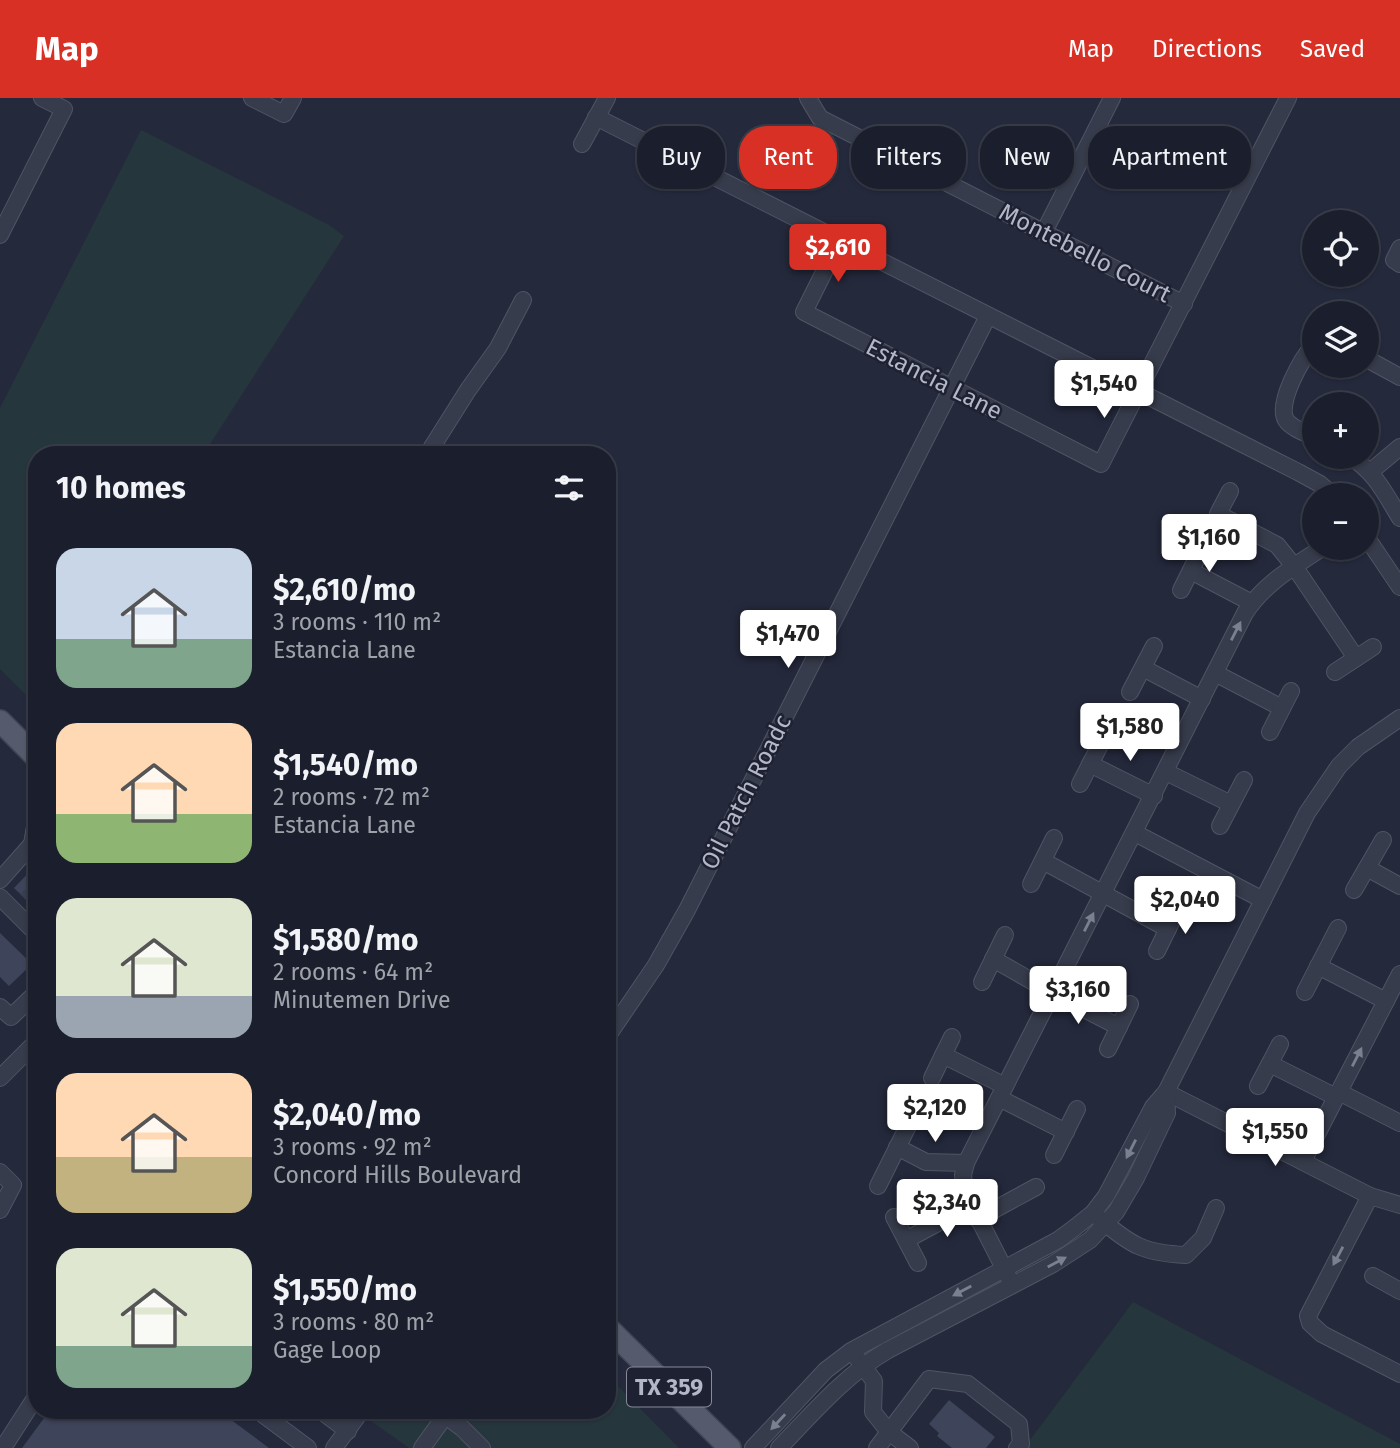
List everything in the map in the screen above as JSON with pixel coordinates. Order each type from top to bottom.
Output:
[{"type":"main road","points":[[0,721],[28,749]]},
{"type":"main road","name":"TX 359","points":[[616,1335],[730,1448]]},
{"type":"street","points":[[0,235],[64,109],[41,98]]},
{"type":"street","points":[[252,98],[284,114],[293,98]]},
{"type":"street","points":[[582,145],[607,98]]},
{"type":"street","name":"Montebello Court","points":[[808,98],[820,118],[1184,304]]},
{"type":"street","points":[[1044,232],[1112,98]]},
{"type":"street","points":[[1139,392],[1288,98]]},
{"type":"street","points":[[596,117],[1316,483]]},
{"type":"street","name":"Estancia Lane","points":[[839,240],[804,312],[1101,464],[1139,392]]},
{"type":"street","points":[[433,446],[498,348],[523,300]]},
{"type":"street","name":"Oil Patch Roadc","points":[[616,1024],[650,974],[687,910],[988,316]]},
{"type":"street","points":[[1302,362],[1283,408],[1285,419],[1302,430]]},
{"type":"street","points":[[1379,366],[1400,377]]},
{"type":"street","points":[[1370,472],[1400,447]]},
{"type":"street","points":[[1367,469],[1400,518]]},
{"type":"street","points":[[1230,491],[1218,514],[1277,545],[1356,658]]},
{"type":"street","points":[[1181,590],[1206,542]]},
{"type":"street","points":[[1379,549],[1393,562],[1400,587]]},
{"type":"street","points":[[1012,1284],[974,1212],[963,1182],[966,1163],[1252,603],[1268,584],[1303,560]]},
{"type":"street","points":[[1191,571],[1252,603]]},
{"type":"street","points":[[1130,692],[1154,646]]},
{"type":"street","points":[[1335,672],[1373,647]]},
{"type":"street","points":[[1143,668],[1202,699]]},
{"type":"street","points":[[1215,673],[1282,708]]},
{"type":"street","points":[[1270,732],[1291,691]]},
{"type":"street","points":[[753,1448],[826,1370],[851,1351],[1058,1240],[1093,1213],[1106,1196],[1153,1107],[1166,1092],[1307,813],[1324,786],[1358,747],[1400,718]]},
{"type":"street","points":[[1080,784],[1100,745]]},
{"type":"street","points":[[1090,764],[1154,796]]},
{"type":"street","points":[[1166,772],[1231,804]]},
{"type":"street","points":[[1220,826],[1244,780]]},
{"type":"street","points":[[1135,833],[1263,900]]},
{"type":"street","points":[[1031,884],[1054,838]]},
{"type":"street","points":[[1354,890],[1383,839]]},
{"type":"street","points":[[0,880],[28,847]]},
{"type":"street","points":[[1043,861],[1168,929]]},
{"type":"street","points":[[1367,868],[1400,886]]},
{"type":"street","points":[[0,897],[28,922]]},
{"type":"street","points":[[15,912],[26,900]]},
{"type":"street","points":[[1157,951],[1179,906]]},
{"type":"street","points":[[1305,992],[1338,928]]},
{"type":"street","points":[[982,982],[1005,935]]},
{"type":"street","points":[[993,959],[1119,1027]]},
{"type":"street","points":[[1303,1161],[1395,988],[1318,966]]},
{"type":"street","points":[[0,1007],[10,1017],[28,1000]]},
{"type":"street","points":[[1108,1049],[1130,1004]]},
{"type":"street","points":[[932,1078],[953,1037]]},
{"type":"street","points":[[1258,1086],[1280,1044]]},
{"type":"street","points":[[0,1078],[28,1052]]},
{"type":"street","points":[[943,1055],[1066,1132]]},
{"type":"street","points":[[1270,1064],[1400,1123]]},
{"type":"street","points":[[1166,1092],[1370,1196],[1400,1205]]},
{"type":"street","points":[[779,1448],[845,1380],[863,1366],[1073,1253],[1107,1224],[1136,1178],[1167,1113],[1166,1092]]},
{"type":"street","points":[[878,1186],[920,1102]]},
{"type":"street","points":[[1054,1154],[1077,1109]]},
{"type":"street","points":[[897,1147],[926,1162],[966,1163]]},
{"type":"street","points":[[0,1172],[13,1185],[0,1210]]},
{"type":"street","points":[[906,1240],[1036,1187]]},
{"type":"street","points":[[1370,1196],[1308,1316],[1310,1323],[1322,1334],[1400,1374]]},
{"type":"street","points":[[1093,1213],[1130,1242],[1155,1254],[1186,1255],[1203,1238],[1216,1208]]},
{"type":"street","points":[[894,1217],[918,1262]]},
{"type":"street","points":[[1373,1276],[1400,1291]]},
{"type":"street","points":[[851,1351],[874,1381],[873,1412],[889,1432],[910,1448]]},
{"type":"street","points":[[877,1448],[929,1379],[968,1384],[1019,1424],[1021,1444],[1017,1448]]},
{"type":"street","points":[[3,1448],[28,1409]]},
{"type":"street","points":[[269,1419],[308,1448]]},
{"type":"street","points":[[332,1419],[348,1431]]},
{"type":"street","points":[[334,1448],[356,1419]]},
{"type":"street","points":[[422,1448],[439,1419]]},
{"type":"street","points":[[449,1419],[478,1446]]},
{"type":"shaded area","points":[[141,130],[329,225],[344,236],[209,446],[28,446],[28,697],[0,669],[0,408]]},
{"type":"shaded area","points":[[1133,1302],[1400,1444],[1400,1448],[1024,1448]]},
{"type":"shaded area","points":[[616,1384],[679,1448],[409,1448],[368,1419],[616,1419]]},
{"type":"building","points":[[28,873],[28,901],[14,888]]},
{"type":"building","points":[[0,933],[28,960],[28,968],[9,986],[0,977]]},
{"type":"building","points":[[949,1400],[995,1437],[986,1448],[952,1448],[937,1436],[939,1433],[929,1424]]},
{"type":"building","points":[[43,1419],[230,1419],[269,1448],[22,1448]]}]
